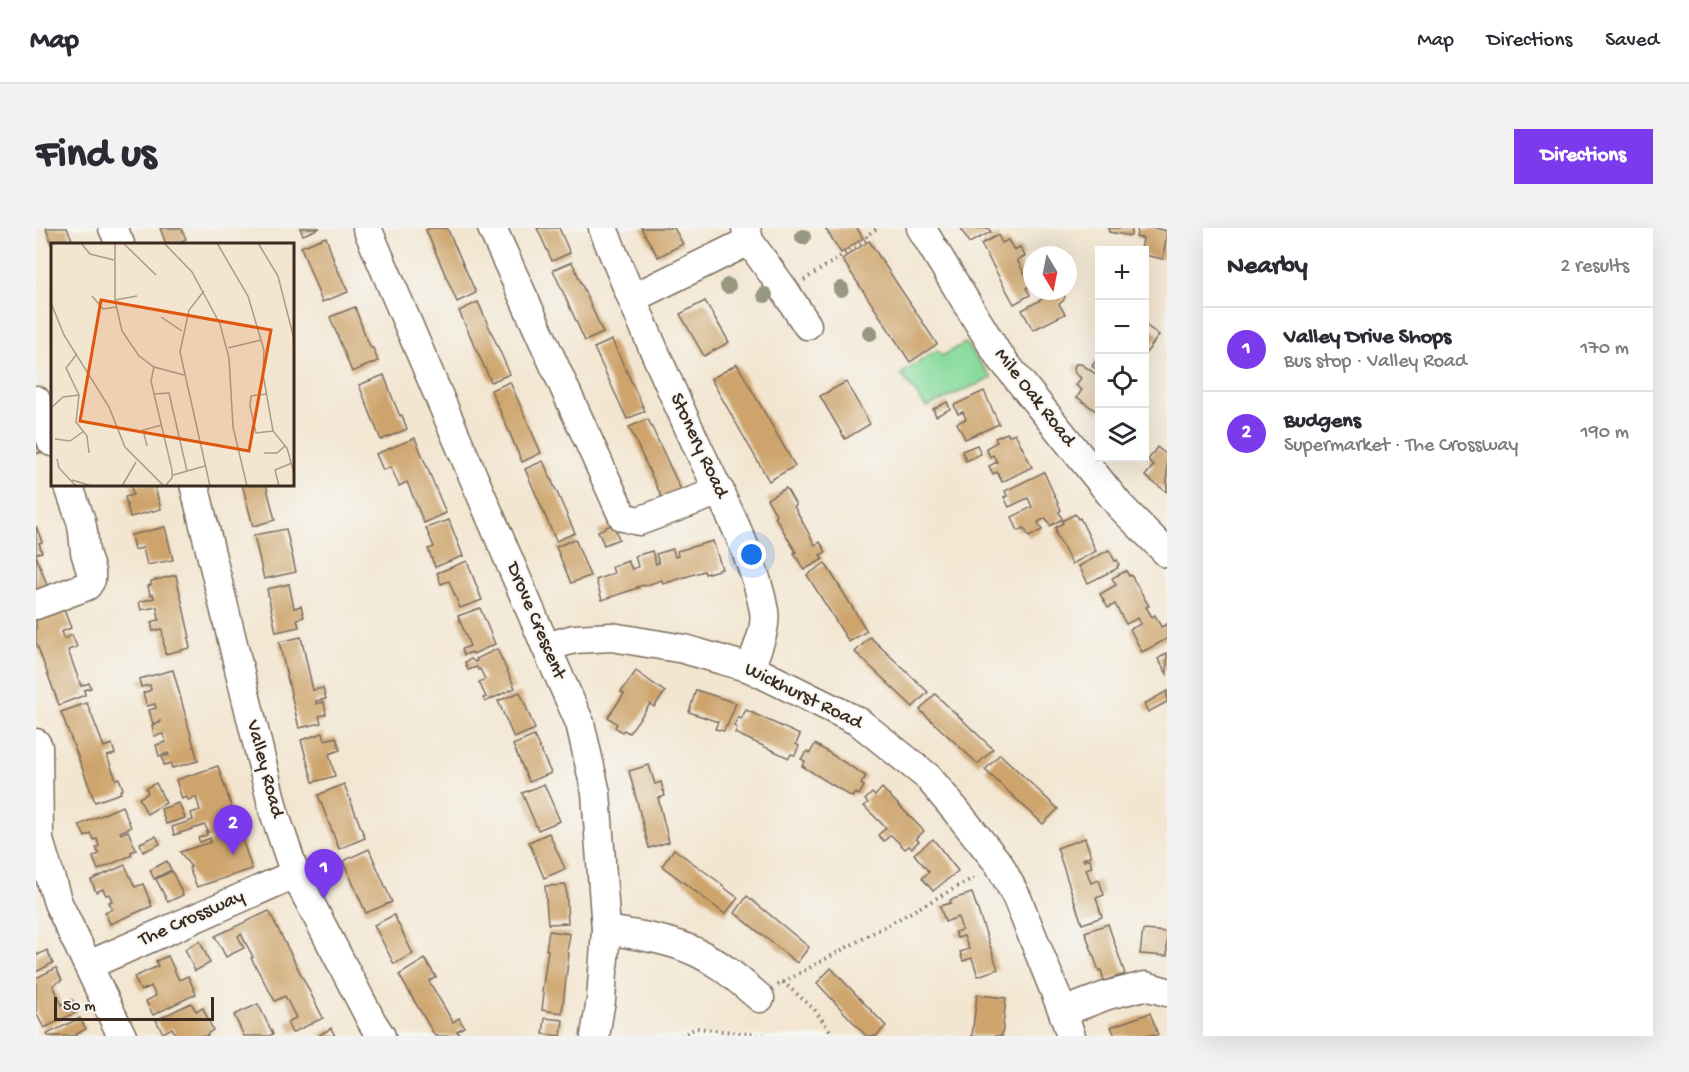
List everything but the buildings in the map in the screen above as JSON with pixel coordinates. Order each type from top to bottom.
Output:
[{"type":"street","points":[[113,228],[120,243]]},
{"type":"street","name":"Drove Crescent","points":[[367,228],[580,723],[596,793],[606,930],[601,1000],[595,1036]]},
{"type":"street","points":[[492,228],[623,517],[639,521],[720,491]]},
{"type":"street","name":"Stonery Road","points":[[603,228],[660,363],[720,491],[752,568],[765,613],[761,638],[750,668]]},
{"type":"street","name":"Mile Oak Road","points":[[921,228],[997,353],[1120,506],[1167,554]]},
{"type":"street","points":[[633,298],[748,235],[807,325]]},
{"type":"street","points":[[36,400],[51,439]]},
{"type":"street","points":[[36,604],[87,586],[91,580],[81,521],[69,486]]},
{"type":"street","name":"Valley Road","points":[[194,486],[271,802],[295,874],[381,1036]]},
{"type":"street","name":"Wickhurst Road","points":[[546,647],[574,639],[612,638],[684,649],[750,668],[859,722],[928,777],[999,864],[1017,898],[1067,1024]]},
{"type":"street","points":[[36,743],[38,747],[39,840],[58,903],[122,1036]]},
{"type":"street","name":"The Crossway","points":[[88,965],[295,874]]},
{"type":"street","points":[[606,930],[651,938],[696,951],[725,969],[771,990]]},
{"type":"street","points":[[1067,1024],[1108,995],[1145,986],[1167,992]]},
{"type":"path","points":[[785,291],[868,239],[866,236],[877,228]]},
{"type":"path","points":[[771,990],[999,864]]},
{"type":"path","points":[[771,990],[814,1009],[834,1036]]},
{"type":"path","points":[[681,1036],[696,1028],[767,1036]]},
{"type":"green space","points":[[965,343],[992,378],[926,407],[901,374],[937,350],[942,356]]},
{"type":"place","name":"Budgens","points":[[233,855]]},
{"type":"place","name":"Valley Drive Shops","points":[[324,899]]}]
